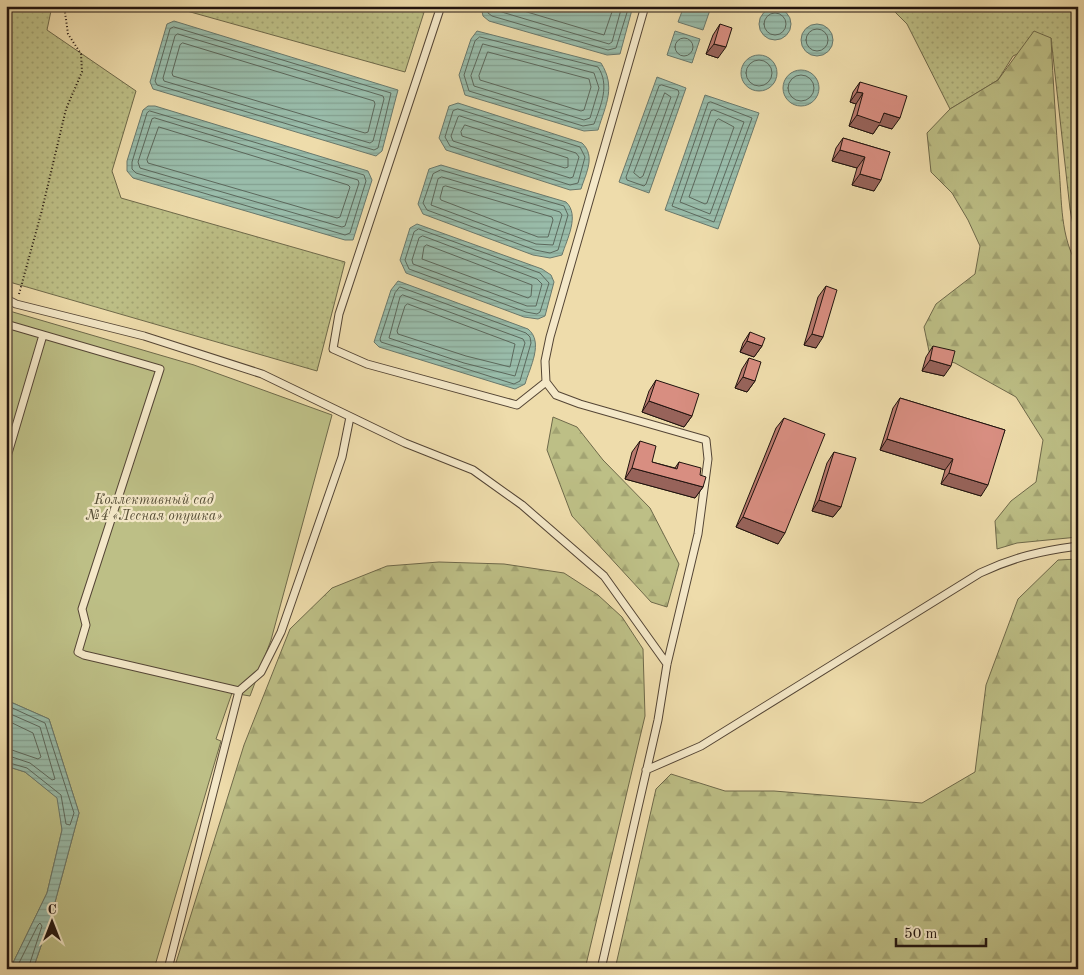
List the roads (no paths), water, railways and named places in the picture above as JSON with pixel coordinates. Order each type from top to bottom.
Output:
[{"type":"lane","points":[[441,6],[339,314],[333,349],[367,364],[517,405],[546,382]]},
{"type":"lane","points":[[602,969],[658,720],[667,664],[698,534],[708,458],[706,440],[580,404],[556,395],[546,382],[545,361],[550,337],[645,6]]},
{"type":"lane","points":[[6,299],[16,304],[144,336],[262,374],[405,443],[473,470],[522,506],[604,576],[667,664]]},
{"type":"lane","points":[[6,324],[160,369],[82,609],[86,625],[78,652],[84,655],[239,691]]},
{"type":"lane","points":[[6,460],[43,335]]},
{"type":"lane","points":[[168,969],[239,691],[261,672],[281,632],[342,456],[350,417]]},
{"type":"lane","points":[[646,770],[702,746],[980,573],[1009,559],[1038,551],[1078,546]]},
{"type":"water","points":[[633,6],[620,54],[607,55],[489,21],[483,16],[481,7]]},
{"type":"water","points":[[684,6],[711,7],[703,30],[678,22]]},
{"type":"water","points":[[775,8],[787,12],[791,24],[787,36],[775,40],[763,36],[759,24],[763,12]]},
{"type":"water","points":[[174,21],[398,90],[382,151],[376,156],[153,89],[150,82],[167,24]]},
{"type":"water","points":[[817,24],[829,28],[833,40],[829,52],[817,56],[805,52],[801,40],[805,28]]},
{"type":"water","points":[[477,31],[601,63],[606,72],[609,88],[598,130],[584,131],[465,95],[459,75],[471,39]]},
{"type":"water","points":[[675,31],[700,39],[692,63],[667,55]]},
{"type":"water","points":[[759,55],[766,56],[772,60],[776,66],[776,80],[772,86],[766,90],[759,91],[752,90],[746,86],[742,80],[741,73],[742,66],[746,60],[752,56]]},
{"type":"water","points":[[801,70],[808,71],[814,75],[818,81],[818,95],[814,101],[808,105],[801,106],[794,105],[788,101],[784,95],[783,88],[784,81],[788,75],[794,71]]},
{"type":"water","points":[[657,77],[686,88],[649,193],[619,182]]},
{"type":"water","points":[[705,95],[759,113],[718,229],[665,210]]},
{"type":"water","points":[[458,103],[582,143],[588,153],[589,165],[581,189],[570,190],[446,150],[439,138],[449,106]]},
{"type":"water","points":[[148,106],[155,106],[368,171],[372,180],[353,240],[345,240],[133,178],[127,171],[127,161],[143,110]]},
{"type":"water","points":[[441,165],[566,202],[570,207],[572,220],[562,255],[550,258],[533,255],[423,214],[418,204],[429,169]]},
{"type":"water","points":[[417,224],[542,269],[551,275],[554,282],[545,316],[538,319],[524,317],[406,273],[400,260],[410,228]]},
{"type":"water","points":[[398,281],[528,329],[533,334],[535,348],[525,384],[515,389],[379,347],[374,342],[391,290]]},
{"type":"water","points":[[6,700],[49,719],[79,813],[51,917],[33,969],[10,969],[47,893],[62,830],[57,798],[25,772],[6,766]]},
{"type":"park label","name":"Коллективный сад №4 «Лесная опушка»","points":[[154,508]]}]
